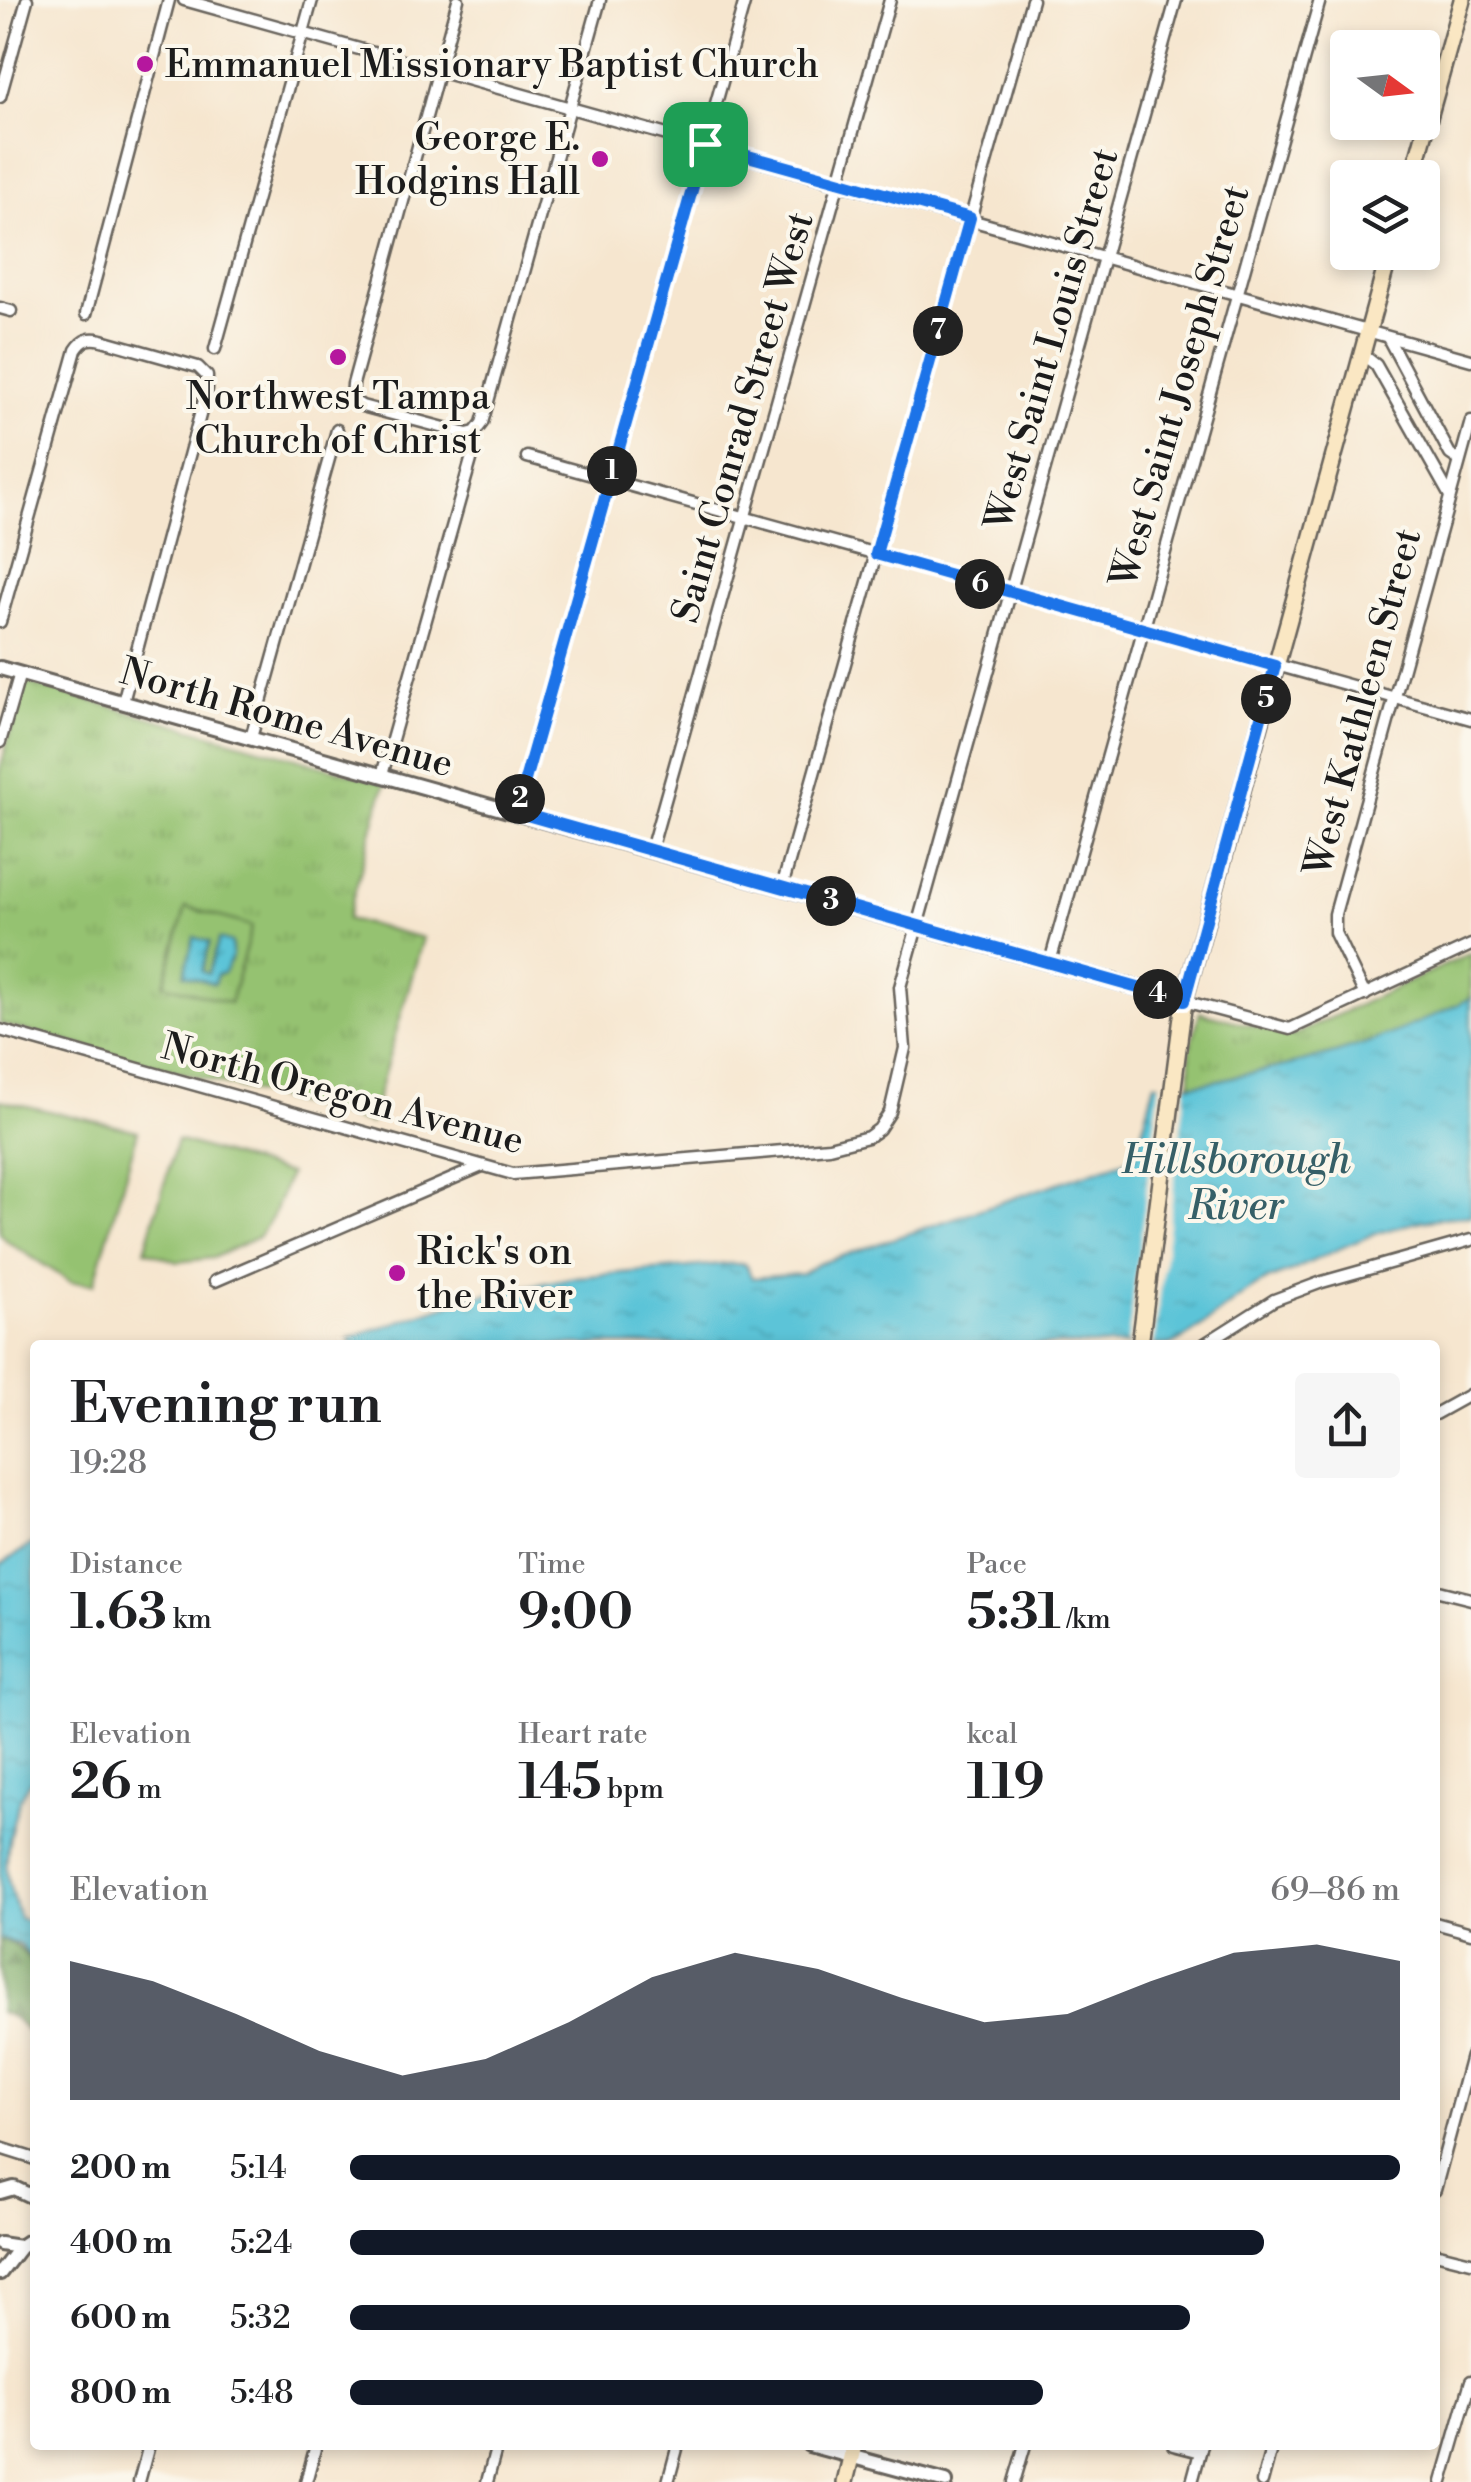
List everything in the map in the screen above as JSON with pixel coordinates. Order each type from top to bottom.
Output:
[{"type":"main road","points":[[1417,160],[1462,0]]},
{"type":"main road","points":[[1141,1340],[1184,1001],[1385,270]]},
{"type":"main road","points":[[844,2482],[853,2451]]},
{"type":"street","points":[[0,97],[26,0]]},
{"type":"street","points":[[86,314],[169,0]]},
{"type":"street","points":[[184,0],[1471,360]]},
{"type":"street","points":[[215,349],[312,0]]},
{"type":"street","points":[[458,0],[352,384],[352,400],[462,434],[475,432],[482,422],[600,0]]},
{"type":"street","points":[[516,812],[746,0]]},
{"type":"street","name":"Saint Conrad Street West","points":[[651,850],[890,0]]},
{"type":"street","points":[[782,887],[1032,0]]},
{"type":"street","name":"West Saint Louis Street","points":[[918,926],[1176,0]]},
{"type":"street","name":"West Saint Joseph Street","points":[[1050,962],[1320,0]]},
{"type":"street","points":[[0,622],[76,350],[82,342],[91,338],[198,367],[207,376],[207,388],[123,702]]},
{"type":"street","points":[[1388,338],[1450,454],[1460,460]]},
{"type":"street","points":[[1362,354],[1376,365],[1450,496]]},
{"type":"street","name":"West Kathleen Street","points":[[1365,994],[1335,933],[1335,914],[1471,422]]},
{"type":"street","points":[[252,738],[338,430]]},
{"type":"street","points":[[527,457],[1471,720]]},
{"type":"street","points":[[382,775],[471,460]]},
{"type":"street","name":"North Rome Avenue","points":[[0,668],[1290,1030],[1471,945]]},
{"type":"street","points":[[0,742],[20,673]]},
{"type":"street","name":"North Oregon Avenue","points":[[0,1030],[513,1174],[829,1147],[868,1137],[890,1112],[904,1059],[900,987],[918,926]]},
{"type":"street","points":[[216,1280],[482,1166]]},
{"type":"street","points":[[1211,1340],[1274,1300],[1322,1282],[1471,1240]]},
{"type":"street","points":[[1440,1411],[1471,1394]]},
{"type":"street","points":[[1440,1591],[1471,1599]]},
{"type":"street","points":[[1440,1924],[1471,1933]]},
{"type":"street","points":[[1440,2171],[1471,2056]]},
{"type":"street","points":[[0,2148],[30,2157]]},
{"type":"street","points":[[0,2192],[14,2188],[30,2196]]},
{"type":"street","points":[[0,2244],[29,2243]]},
{"type":"street","points":[[0,2273],[29,2243]]},
{"type":"street","points":[[1440,2254],[1471,2262]]},
{"type":"street","points":[[1442,2482],[1471,2381]]},
{"type":"street","points":[[139,2482],[148,2450]]},
{"type":"street","points":[[306,2482],[315,2450]]},
{"type":"street","points":[[487,2482],[496,2450]]},
{"type":"street","points":[[668,2482],[677,2450]]},
{"type":"street","points":[[1014,2482],[1024,2450]]},
{"type":"street","points":[[1192,2482],[1201,2450]]},
{"type":"street","points":[[1262,2482],[1271,2450]]},
{"type":"street","points":[[853,2451],[946,2482]]},
{"type":"green space","points":[[24,682],[385,783],[347,919],[423,938],[370,1123],[0,1024],[0,769]]},
{"type":"green space","points":[[186,907],[252,926],[230,1003],[164,984]]},
{"type":"green space","points":[[1471,953],[1471,998],[1414,1027],[1333,1055],[1191,1087],[1190,1050],[1200,1012],[1292,1036]]},
{"type":"green space","points":[[0,1100],[138,1131],[94,1284],[71,1282],[0,1233]]},
{"type":"green space","points":[[177,1140],[289,1174],[272,1218],[258,1237],[213,1258],[177,1262],[145,1250]]},
{"type":"green space","points":[[0,1939],[15,1946],[30,1961],[30,2033],[14,2018],[0,2012]]},
{"type":"water","points":[[194,937],[210,942],[202,971],[208,974],[219,939],[232,943],[232,957],[214,984],[184,975]]},
{"type":"water","name":"Hillsborough River","points":[[1471,998],[1471,1216],[1401,1226],[1338,1249],[1260,1284],[1180,1340],[349,1338],[472,1297],[576,1277],[723,1264],[745,1264],[752,1278],[802,1274],[818,1264],[1135,1157],[1155,1083],[1201,1083],[1306,1061],[1415,1024]]},
{"type":"water","points":[[30,1545],[30,1783],[18,1806],[7,1860],[19,1918],[30,1921],[30,1956],[19,1944],[0,1939],[0,1565]]},
{"type":"pier","points":[[1160,1079],[1187,1082],[1155,1340],[1128,1340]]},
{"type":"place","name":"Emmanuel Missionary Baptist Church","points":[[145,64]]},
{"type":"place","name":"George E. Hodgins Hall","points":[[600,159]]},
{"type":"place","name":"Northwest Tampa Church of Christ","points":[[338,357]]},
{"type":"place","name":"Rick's on the River","points":[[397,1273]]},
{"type":"route","points":[[705,144],[970,218],[876,554],[1275,666],[1184,1001],[516,812],[705,144]]}]
